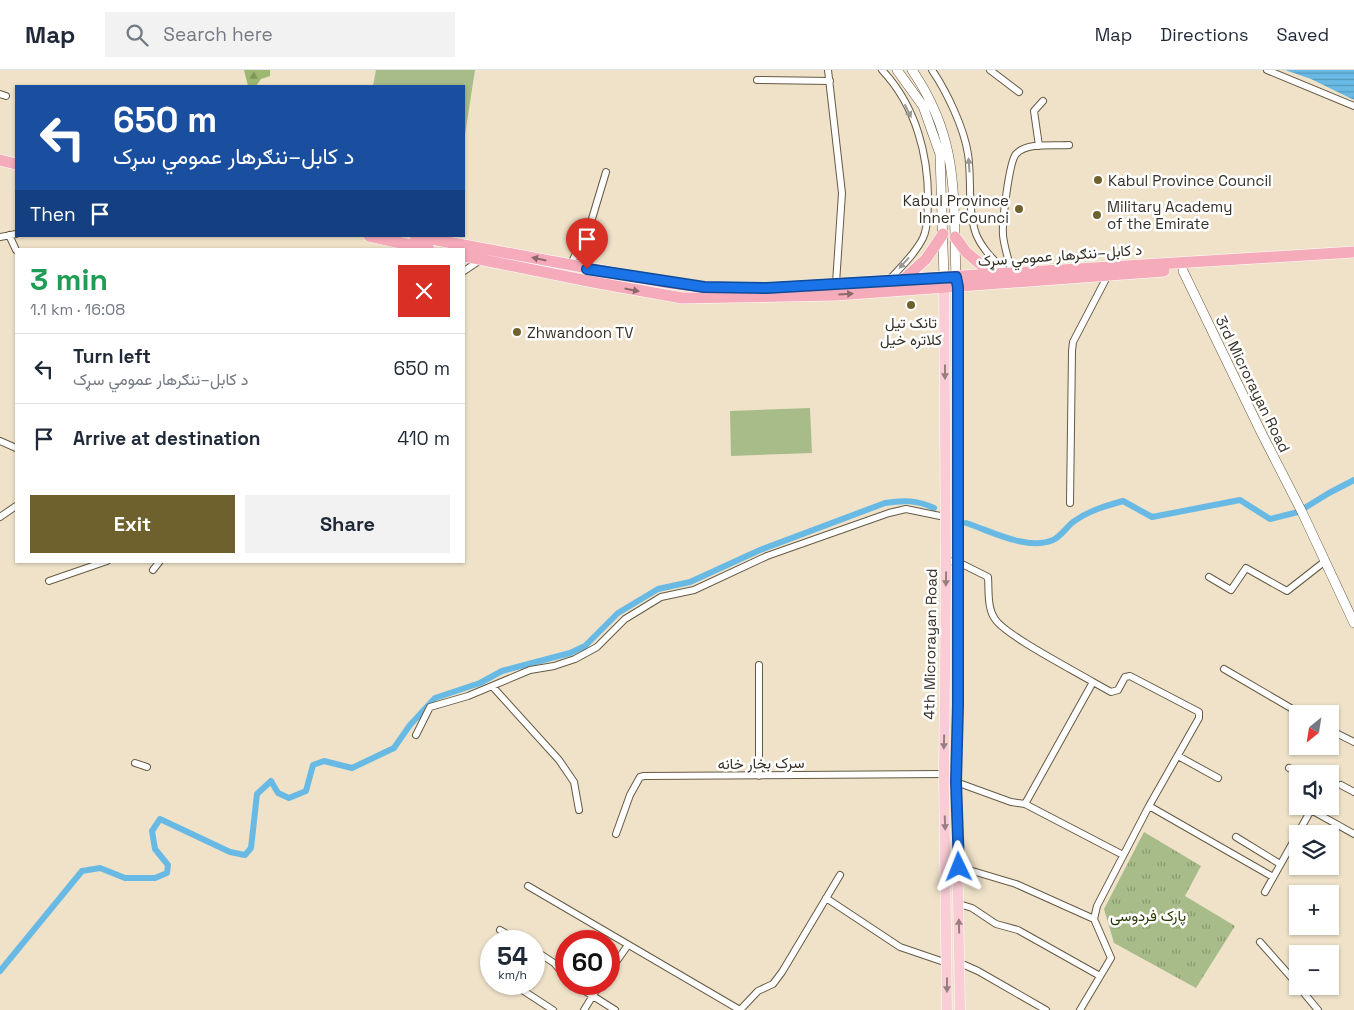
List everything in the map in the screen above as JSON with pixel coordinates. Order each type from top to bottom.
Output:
[{"type":"highway","points":[[0,153],[15,156]]},
{"type":"highway","points":[[0,160],[15,164]]},
{"type":"highway","points":[[904,280],[926,259],[943,234]]},
{"type":"highway","points":[[374,237],[424,248]]},
{"type":"highway","points":[[420,237],[447,242],[464,248]]},
{"type":"highway","points":[[955,237],[972,258],[992,274]]},
{"type":"highway","points":[[465,248],[484,255],[610,286],[682,298],[750,298],[945,283]]},
{"type":"highway","name":"د کابل–ننګرهار عمومي سړک","points":[[484,255],[501,251],[570,266],[704,287],[767,288],[889,280],[945,283],[1108,275],[1354,259]]},
{"type":"highway","name":"د کابل–ننګرهار عمومي سړک","points":[[957,282],[992,274],[1354,252]]},
{"type":"highway","points":[[465,256],[484,255]]},
{"type":"main road","points":[[897,70],[923,106],[940,154],[945,283]]},
{"type":"main road","points":[[912,70],[928,94],[944,132],[952,164],[957,282]]},
{"type":"main road","name":"3rd Microrayan Road","points":[[1183,271],[1301,510],[1324,562],[1350,609],[1354,623]]},
{"type":"main road","name":"4th Microrayan Road","points":[[957,282],[958,706],[956,782],[959,867],[960,1010]]},
{"type":"main road","name":"4th Microrayan Road","points":[[945,283],[946,561],[944,774],[947,1010]]},
{"type":"main road","points":[[947,959],[960,959]]},
{"type":"street","points":[[828,70],[842,193],[836,283]]},
{"type":"street","points":[[882,70],[894,86],[916,125],[924,150],[928,175],[927,222],[923,238],[914,252],[889,280]]},
{"type":"street","points":[[932,70],[942,85],[964,138],[969,169],[971,216],[976,233],[981,244],[1009,273]]},
{"type":"street","points":[[990,70],[1019,92]]},
{"type":"street","points":[[1267,70],[1354,106]]},
{"type":"street","points":[[757,80],[830,80]]},
{"type":"street","points":[[1039,146],[1034,111],[1043,101]]},
{"type":"street","points":[[1009,273],[1003,234],[1010,166],[1016,154],[1039,146],[1069,145]]},
{"type":"street","points":[[570,266],[590,222],[606,172]]},
{"type":"street","points":[[0,237],[13,235],[16,248]]},
{"type":"street","points":[[465,270],[484,255]]},
{"type":"street","points":[[1070,503],[1072,351],[1074,342],[1108,275]]},
{"type":"street","points":[[0,442],[15,448]]},
{"type":"street","points":[[0,517],[15,507]]},
{"type":"street","points":[[416,736],[430,707],[492,686],[530,670],[554,666],[585,655],[597,647],[625,620],[661,597],[694,590],[767,556],[906,509],[945,517]]},
{"type":"street","points":[[946,561],[958,562],[988,577],[990,603],[995,619],[1017,636],[1111,692],[1118,690],[1125,677],[1130,676],[1199,712],[1200,715],[1149,806],[1097,906],[1094,919],[1111,958],[1080,1010]]},
{"type":"street","points":[[1209,577],[1231,590],[1246,568],[1287,591],[1324,562]]},
{"type":"street","points":[[49,581],[100,563]]},
{"type":"street","points":[[153,570],[158,563]]},
{"type":"street","points":[[759,665],[759,776]]},
{"type":"street","points":[[1224,669],[1289,707]]},
{"type":"street","points":[[1024,804],[1093,682]]},
{"type":"street","points":[[492,686],[559,760],[574,782],[579,810]]},
{"type":"street","points":[[1339,734],[1354,742]]},
{"type":"street","points":[[1178,756],[1218,778]]},
{"type":"street","points":[[134,762],[147,767]]},
{"type":"street","name":"سرک بخار خانه","points":[[616,834],[630,795],[640,777],[944,774]]},
{"type":"street","points":[[956,782],[1011,802],[1024,804],[1123,855]]},
{"type":"street","points":[[1341,785],[1354,792]]},
{"type":"street","points":[[1149,806],[1273,877]]},
{"type":"street","points":[[1265,892],[1307,815]]},
{"type":"street","points":[[1324,815],[1354,834]]},
{"type":"street","points":[[1236,837],[1280,864]]},
{"type":"street","points":[[959,867],[1016,884],[1094,919]]},
{"type":"street","points":[[528,886],[740,1010],[758,991],[773,984],[782,972],[840,875]]},
{"type":"street","points":[[826,898],[900,947],[947,959]]},
{"type":"street","points":[[959,904],[972,908],[996,924],[1018,930],[1100,976]]},
{"type":"street","points":[[1260,942],[1289,976]]},
{"type":"street","points":[[620,956],[628,945]]},
{"type":"street","points":[[960,959],[1046,1010]]},
{"type":"street","points":[[530,995],[553,1010]]},
{"type":"street","points":[[1306,995],[1318,1010]]},
{"type":"street","points":[[584,1010],[592,996],[615,1010]]},
{"type":"green space","points":[[244,70],[270,70],[270,76],[261,79],[257,85],[248,85]]},
{"type":"green space","points":[[376,70],[475,70],[465,135],[465,85],[373,85]]},
{"type":"green space","points":[[810,408],[812,453],[731,456],[730,411]]},
{"type":"green space","name":"پارک فردوسی","points":[[1144,832],[1201,866],[1185,896],[1235,926],[1196,988],[1114,943],[1104,909]]},
{"type":"water","points":[[1285,70],[1354,70],[1354,100],[1311,79]]},
{"type":"waterway","points":[[966,523],[1009,539],[1021,542],[1043,543],[1056,539],[1073,522],[1085,515],[1123,501],[1152,517],[1240,500],[1270,519],[1298,512],[1354,480]]},
{"type":"waterway","points":[[0,971],[82,871],[100,868],[125,878],[155,878],[167,873],[168,865],[155,849],[152,831],[160,819],[230,852],[245,855],[251,848],[257,794],[271,781],[278,793],[289,798],[306,791],[313,765],[324,761],[352,768],[394,748],[410,725],[435,698],[480,683],[502,671],[570,653],[585,646],[618,613],[658,589],[690,582],[760,550],[885,503],[910,501],[934,508]]},
{"type":"place","name":"Kabul Province Council","points":[[1098,180]]},
{"type":"place","name":"Kabul Province Inner Counci","points":[[1019,209]]},
{"type":"place","name":"Military Academy of the Emirate","points":[[1097,215]]},
{"type":"place","name":"تانک تیل کلاتره خیل","points":[[911,305]]},
{"type":"place","name":"Zhwandoon TV","points":[[517,332]]},
{"type":"route","points":[[587,269],[704,287],[767,288],[956,277],[958,287],[958,706],[956,782],[959,867]]}]
